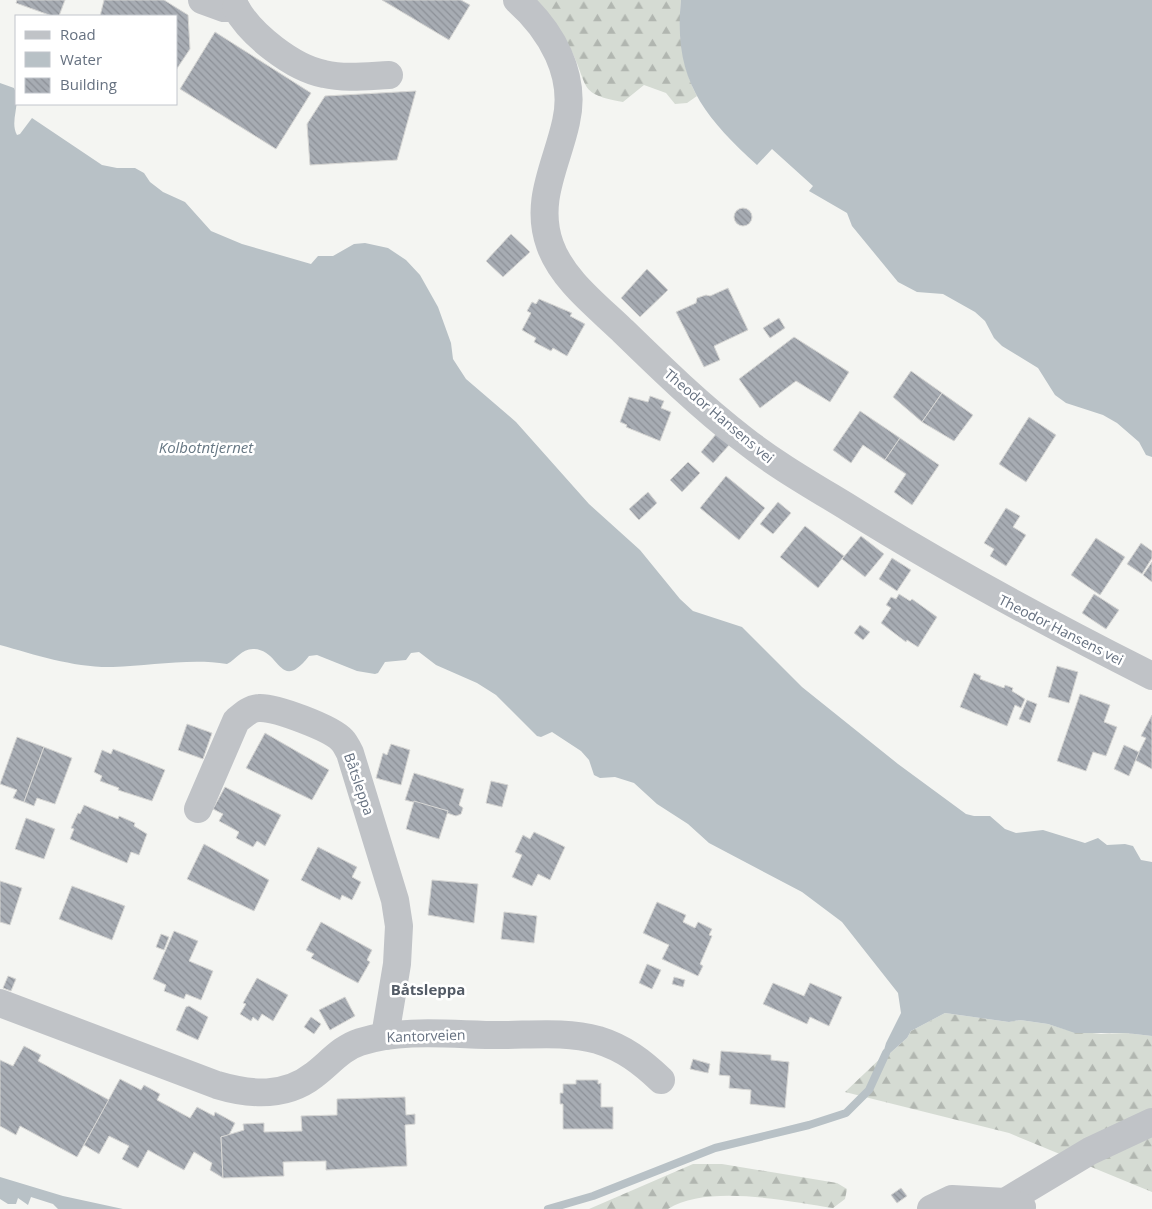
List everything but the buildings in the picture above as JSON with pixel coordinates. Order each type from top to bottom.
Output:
[{"type":"street","points":[[202,0],[224,8],[239,4],[246,26],[261,40],[312,70],[336,76],[389,75]]},
{"type":"street","name":"Theodor Hansens vei","points":[[517,0],[537,20],[551,39],[565,72],[568,104],[567,120],[548,180],[543,216],[549,245],[555,257],[576,284],[671,376],[741,438],[780,466],[976,585],[1152,676]]},
{"type":"street","name":"Båtsleppa","points":[[198,809],[236,721],[244,714],[258,707],[275,711],[328,731],[342,740],[353,762],[395,900],[399,926],[398,964],[385,1036]]},
{"type":"street","name":"Kantorveien","points":[[0,1003],[217,1085],[245,1092],[271,1093],[302,1083],[351,1046],[385,1036],[432,1034],[582,1036],[616,1046],[640,1060],[661,1080]]},
{"type":"street","points":[[932,1209],[952,1199],[1016,1205],[1090,1151],[1152,1122]]},
{"type":"green space","points":[[536,0],[681,0],[682,50],[688,74],[697,96],[687,103],[675,104],[666,93],[644,85],[623,102],[598,96],[587,87],[568,45]]},
{"type":"green space","points":[[945,1013],[1009,1022],[1020,1020],[1048,1024],[1067,1030],[1101,1034],[1126,1033],[1152,1036],[1152,1192],[1009,1133],[845,1092],[886,1053],[888,1055],[907,1038],[911,1031]]},
{"type":"green space","points":[[693,1164],[722,1164],[837,1183],[847,1189],[845,1199],[833,1208],[748,1196],[725,1196],[704,1197],[684,1201],[668,1209],[589,1209]]},
{"type":"water","points":[[681,0],[1152,0],[1152,457],[1146,455],[1139,442],[1117,423],[1103,415],[1066,403],[1055,395],[1038,368],[1002,346],[994,338],[985,321],[975,312],[943,294],[917,292],[898,282],[852,226],[847,213],[809,191],[813,186],[772,149],[757,165],[738,147],[707,111],[695,93],[687,73],[682,52],[680,27]]},
{"type":"water","name":"Kolbotntjernet","points":[[0,83],[14,88],[15,91],[16,105],[14,124],[17,135],[20,134],[32,118],[102,165],[117,168],[135,168],[144,173],[150,182],[163,192],[185,202],[211,231],[242,244],[311,264],[318,256],[333,256],[354,244],[365,243],[388,248],[406,260],[420,275],[438,307],[451,343],[453,359],[466,379],[516,422],[589,504],[640,550],[680,599],[693,611],[742,627],[802,687],[898,764],[966,814],[990,816],[1005,829],[1016,833],[1043,830],[1085,843],[1098,838],[1107,845],[1125,844],[1133,846],[1141,860],[1152,862],[1152,1036],[1126,1033],[1075,1033],[1048,1024],[1020,1020],[1009,1022],[945,1013],[911,1031],[907,1038],[888,1055],[884,1050],[886,1043],[901,1013],[898,993],[842,922],[802,892],[709,843],[688,824],[657,804],[634,783],[615,777],[600,778],[594,775],[589,760],[581,751],[552,732],[541,737],[537,736],[496,695],[477,683],[436,665],[419,652],[411,653],[406,660],[385,662],[378,673],[375,674],[357,671],[317,655],[309,656],[299,667],[292,671],[285,670],[269,655],[253,649],[242,652],[227,664],[184,662],[99,667],[42,657],[0,645]]},
{"type":"water","points":[[0,1177],[63,1196],[123,1209],[58,1209],[53,1204],[31,1197],[28,1205],[18,1198],[16,1204],[8,1204],[0,1199]]},
{"type":"waterway","points":[[548,1209],[593,1196],[715,1148],[809,1125],[846,1113],[869,1090],[886,1053]]},
{"type":"district","name":"Båtsleppa","points":[[428,990]]}]
